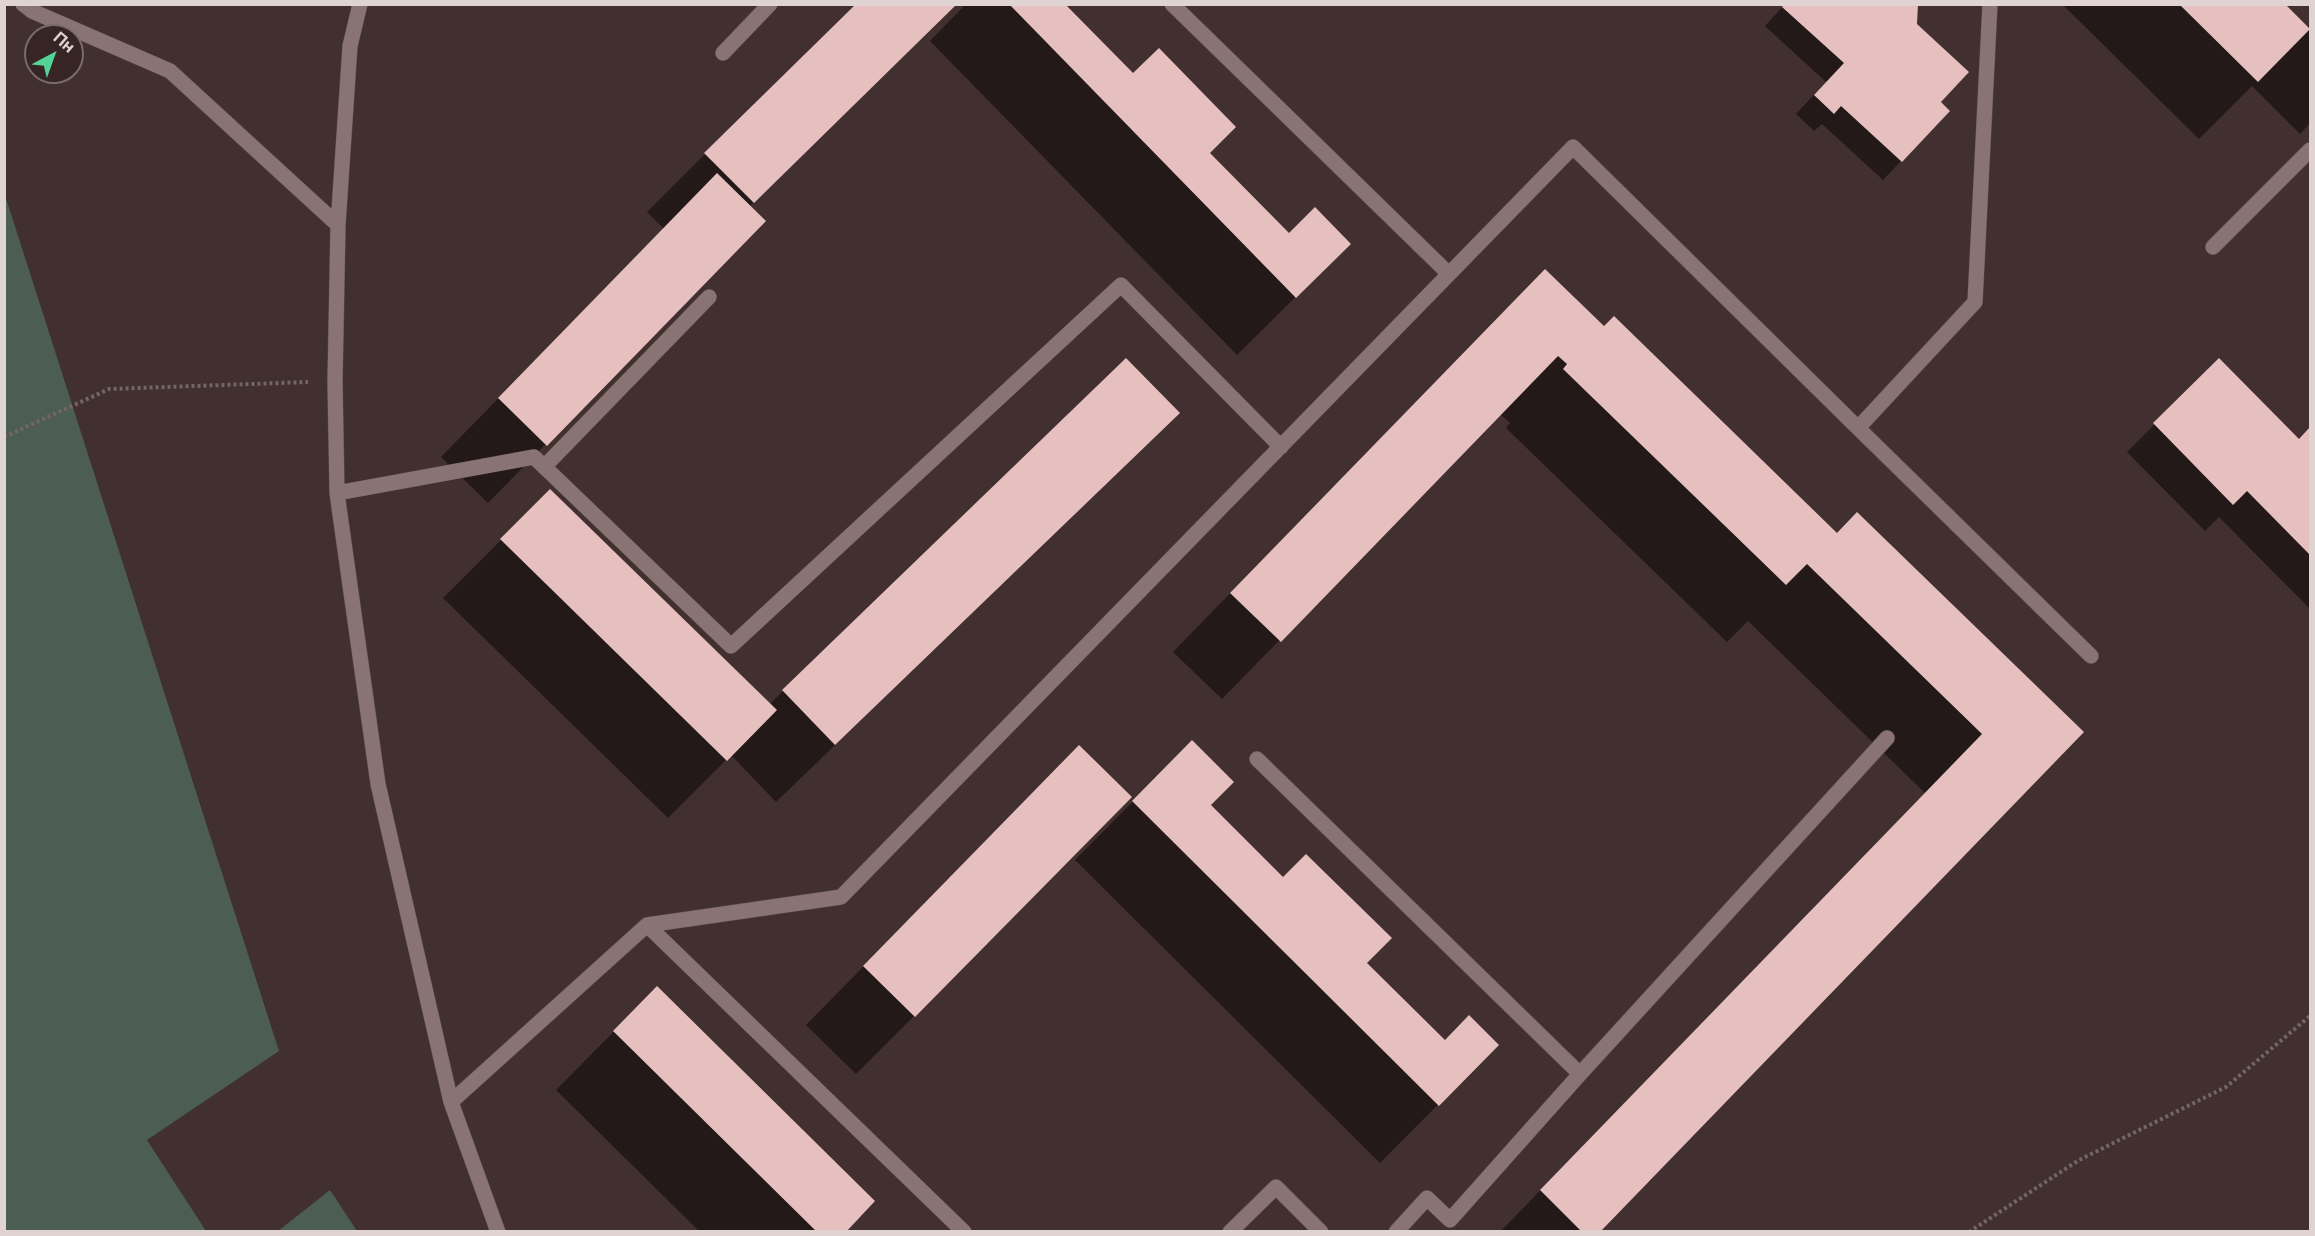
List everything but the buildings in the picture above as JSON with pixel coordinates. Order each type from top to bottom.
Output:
[{"type":"street","points":[[23,4],[32,11],[170,71],[338,225]]},
{"type":"street","points":[[360,4],[350,46],[338,225],[335,381],[337,493],[378,784],[451,1102],[498,1232]]},
{"type":"street","points":[[723,52],[770,4]]},
{"type":"street","points":[[1172,4],[1449,274]]},
{"type":"street","points":[[1858,428],[1975,302],[1990,4]]},
{"type":"street","points":[[451,1102],[647,925],[841,897],[1573,147],[2091,656]]},
{"type":"street","points":[[2213,247],[2310,150]]},
{"type":"street","points":[[337,493],[534,457],[731,646],[1121,285],[1281,447]]},
{"type":"street","points":[[544,467],[709,297]]},
{"type":"street","points":[[1396,1232],[1427,1198],[1450,1220],[1887,738]]},
{"type":"street","points":[[1257,759],[1580,1074]]},
{"type":"street","points":[[647,925],[964,1232]]},
{"type":"street","points":[[1230,1232],[1276,1187],[1321,1232]]},
{"type":"path","points":[[4,437],[109,389],[335,381]]},
{"type":"path","points":[[1969,1232],[2079,1160],[2226,1088],[2310,1016]]},
{"type":"green space","points":[[5,195],[279,1051],[147,1140],[206,1231],[5,1231]]},
{"type":"green space","points":[[330,1190],[357,1231],[278,1231]]}]
